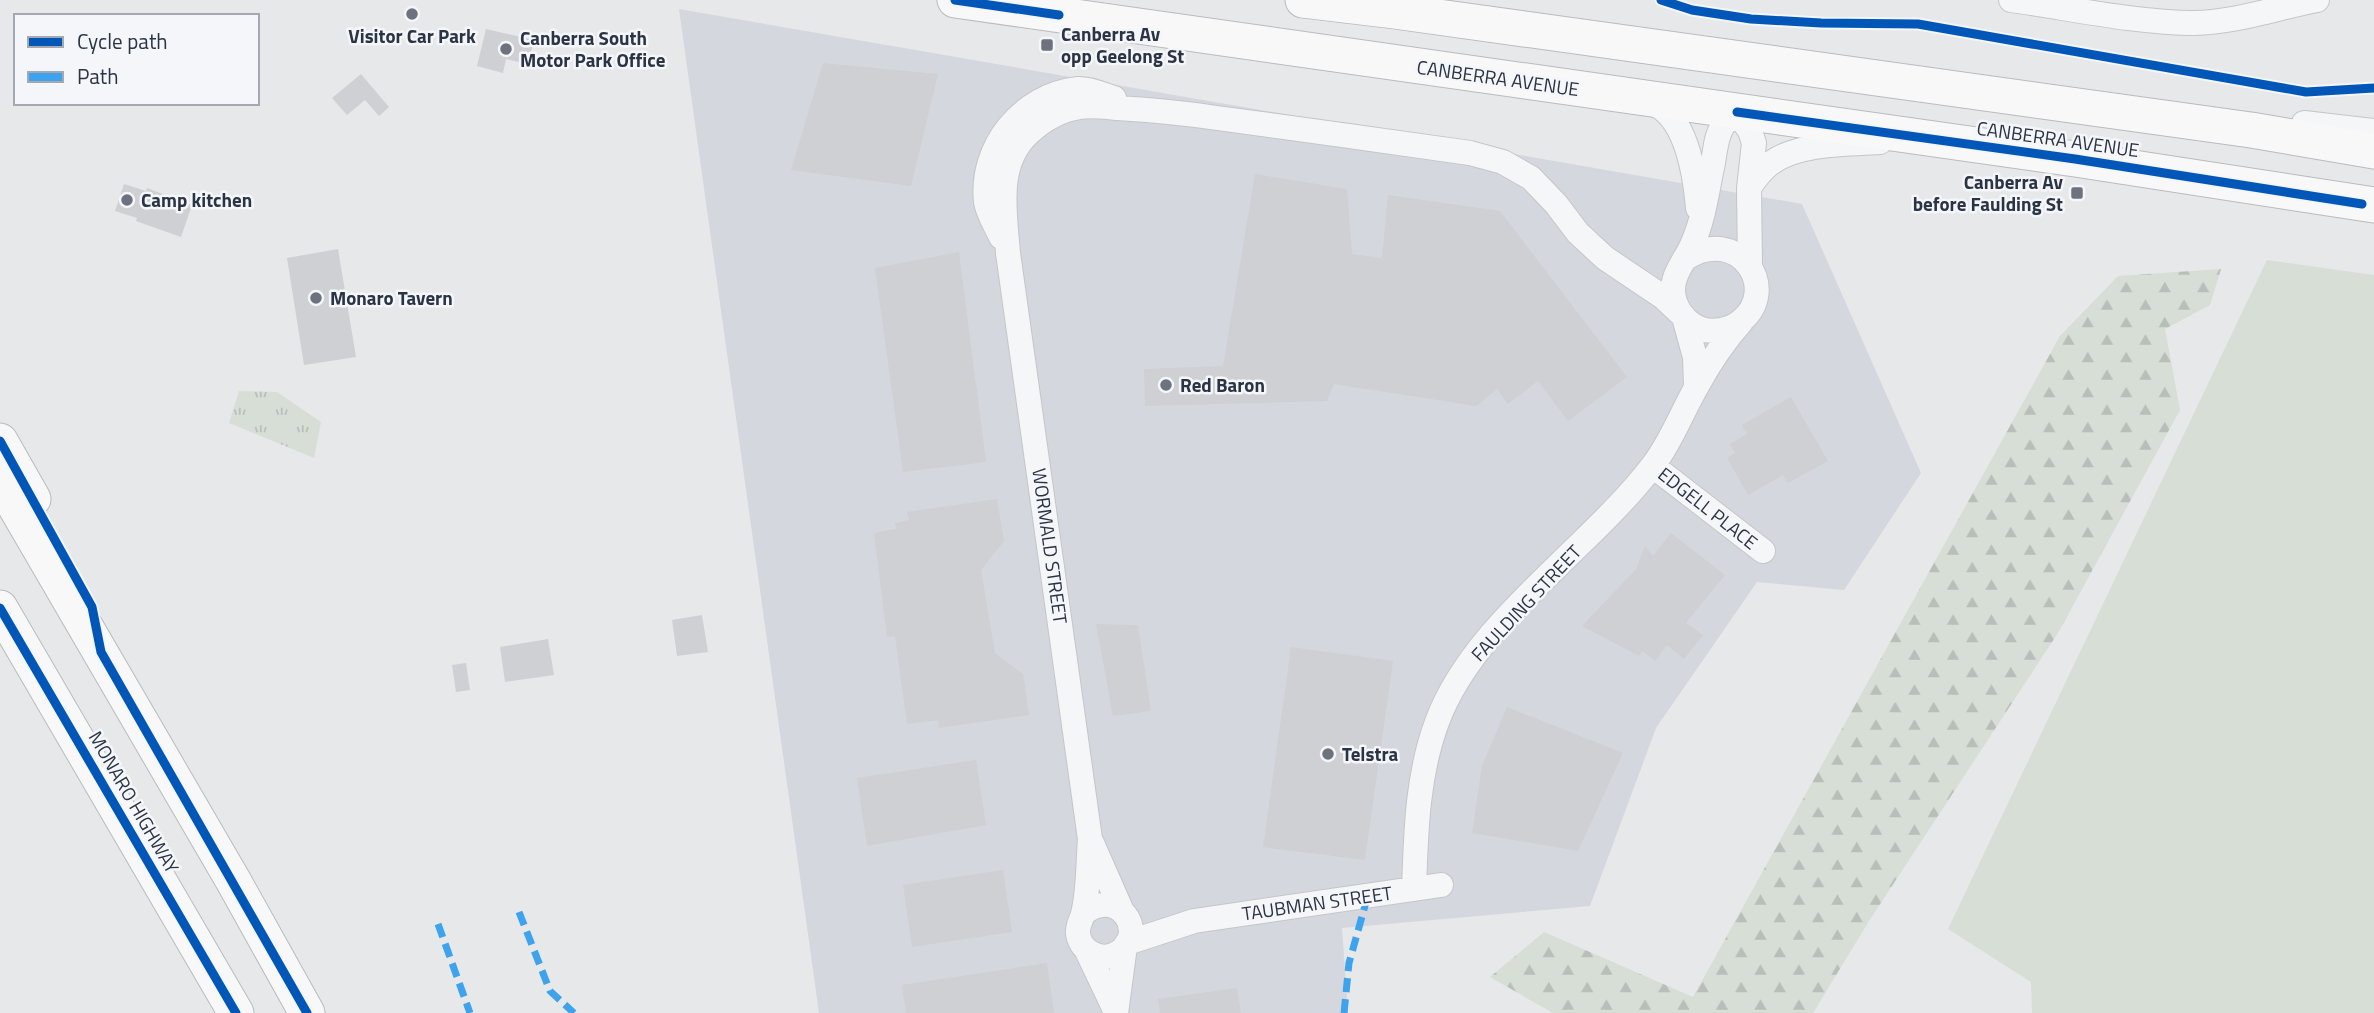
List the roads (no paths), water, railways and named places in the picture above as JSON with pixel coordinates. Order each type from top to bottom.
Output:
[{"type":"highway","name":"CANBERRA AVENUE","points":[[955,0],[2370,203]]},
{"type":"highway","points":[[1059,15],[1087,8],[1098,0]]},
{"type":"highway","points":[[1124,0],[1146,22],[1175,32]]},
{"type":"highway","name":"CANBERRA AVENUE","points":[[1303,0],[2251,130],[2374,150]]},
{"type":"highway","points":[[1562,34],[1697,72],[1716,80],[1737,112],[1746,99],[1761,87],[1781,78],[1815,69]]},
{"type":"highway","points":[[0,441],[92,607],[101,652]]},
{"type":"highway","points":[[0,480],[307,1013]]},
{"type":"highway","name":"MONARO HIGHWAY","points":[[0,608],[236,1013]]},
{"type":"street","points":[[2011,0],[2135,18],[2193,23],[2261,14],[2317,0]]},
{"type":"street","points":[[1618,95],[1659,105],[1675,122],[1683,136],[1697,196],[1699,229]]},
{"type":"street","name":"WORMALD STREET","points":[[1115,1011],[1078,936],[1078,926],[1083,914],[1090,839],[1008,253],[1004,183],[1014,151],[1027,134],[1063,111],[1083,106],[1161,110],[1470,153],[1503,162],[1531,178],[1556,204],[1578,233],[1605,258],[1663,297],[1682,314]]},
{"type":"street","points":[[1737,112],[1754,143],[1749,188],[1750,266],[1756,280],[1756,294],[1752,308],[1742,321],[1715,331],[1701,328],[1682,314],[1674,298],[1673,284],[1699,229],[1718,138],[1726,122],[1737,112]]},
{"type":"street","points":[[2251,130],[2291,122],[2374,131]]},
{"type":"street","points":[[1749,188],[1773,161],[1797,152],[1824,146],[1926,138]]},
{"type":"street","points":[[1682,264],[1699,250],[1713,247],[1734,252],[1750,266]]},
{"type":"street","name":"WORMALD STREET","points":[[1605,258],[1640,275],[1682,264]]},
{"type":"street","name":"FAULDING STREET","points":[[1682,314],[1695,357],[1696,387]]},
{"type":"street","name":"FAULDING STREET","points":[[1414,889],[1422,777],[1437,720],[1452,690],[1473,657],[1489,639],[1653,466],[1671,439],[1696,387],[1724,340],[1742,321]]},
{"type":"street","name":"EDGELL PLACE","points":[[1653,466],[1763,551]]},
{"type":"street","name":"WORMALD STREET","points":[[1090,839],[1130,925],[1115,1011]]},
{"type":"street","name":"TAUBMAN STREET","points":[[1126,944],[1194,921],[1441,885]]},
{"type":"street","points":[[1083,914],[1098,904],[1107,904],[1124,913]]},
{"type":"street","name":"TAUBMAN STREET","points":[[1124,913],[1194,921]]},
{"type":"street","points":[[1087,951],[1101,957],[1110,956],[1126,944]]},
{"type":"place","name":"Visitor Car Park","points":[[412,14]]},
{"type":"place","name":"Canberra Av opp Geelong St","points":[[1047,45]]},
{"type":"place","name":"Canberra South Motor Park Office","points":[[506,49]]},
{"type":"place","name":"Canberra Av before Faulding St","points":[[2077,193]]},
{"type":"place","name":"Camp kitchen","points":[[127,200]]},
{"type":"place","name":"Monaro Tavern","points":[[316,298]]},
{"type":"place","name":"Red Baron","points":[[1166,385]]},
{"type":"place","name":"Telstra","points":[[1328,754]]}]
